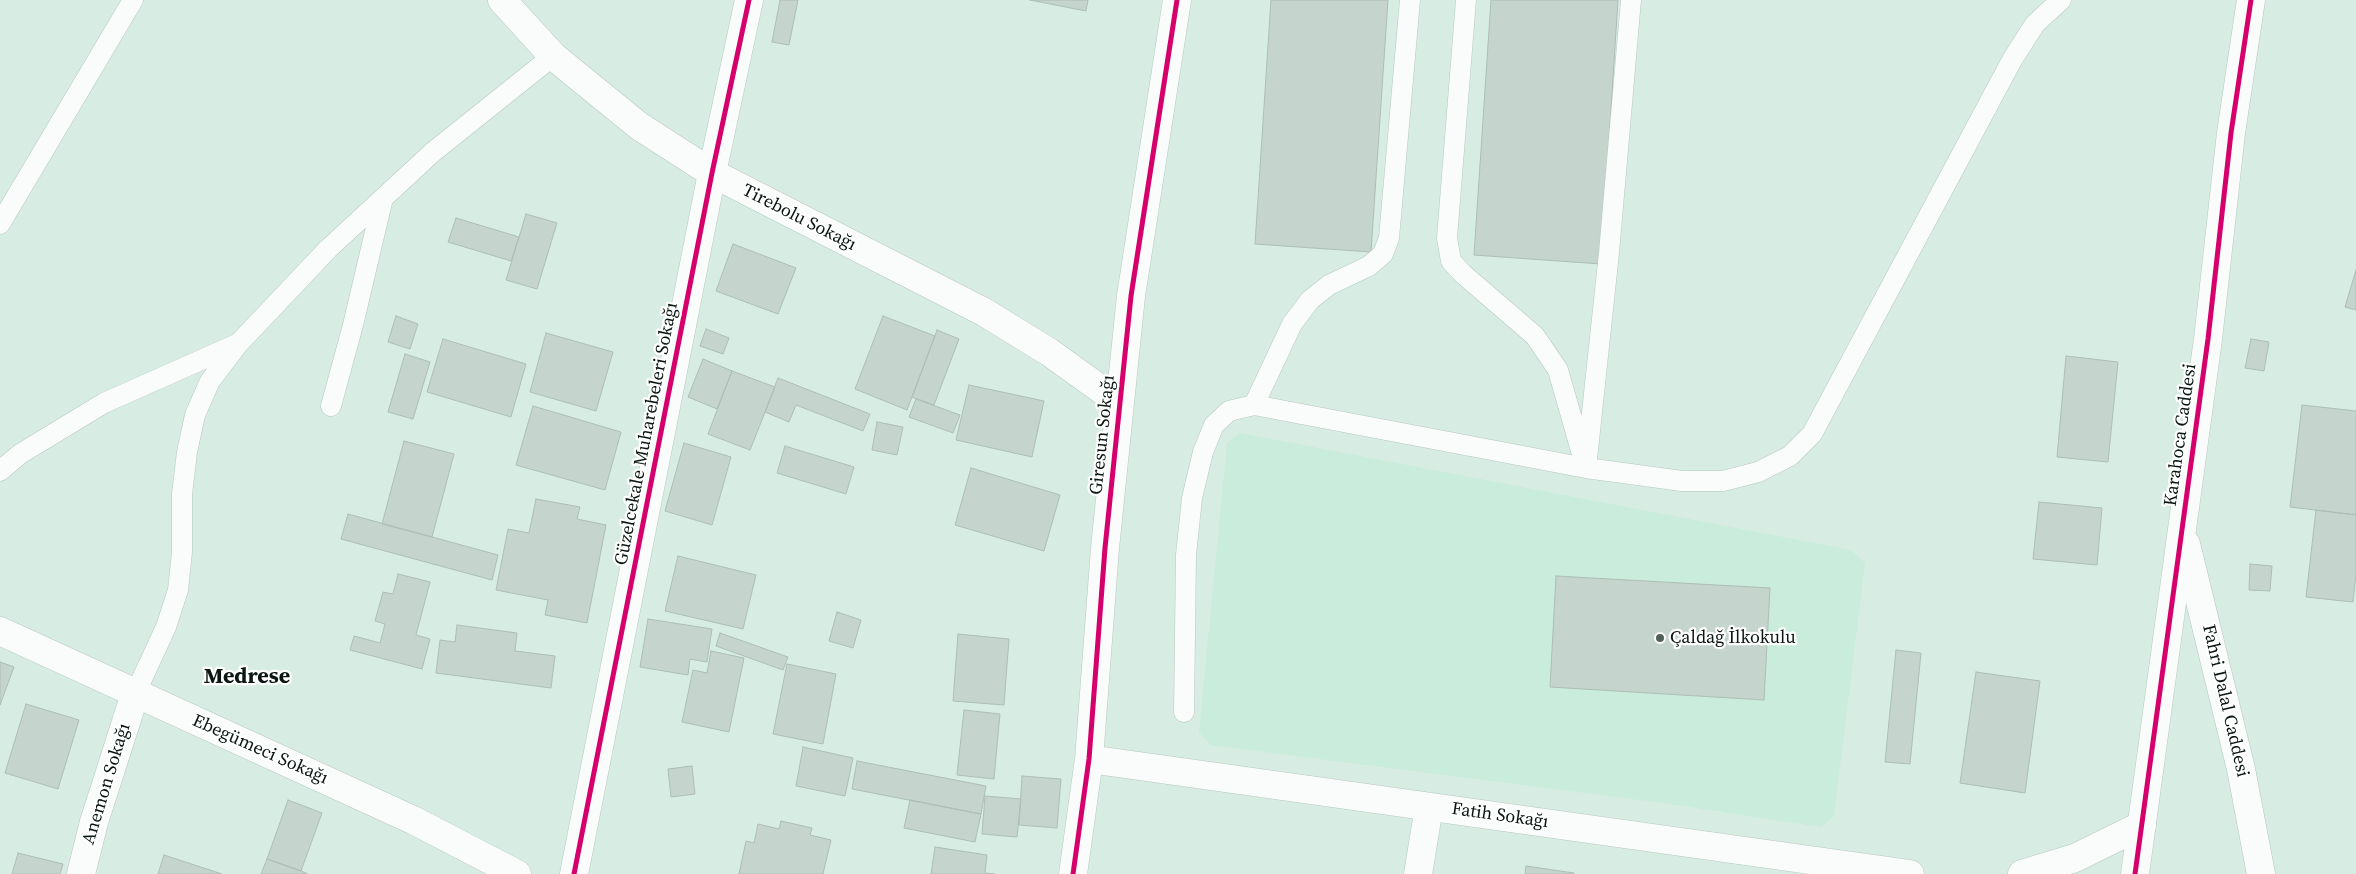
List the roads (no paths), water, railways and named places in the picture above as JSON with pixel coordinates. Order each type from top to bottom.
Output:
[{"type":"street","name":"Tirebolu Sokağı","points":[[502,0],[553,56],[639,126],[712,173],[984,312],[1048,352],[1120,403]]},
{"type":"street","name":"Güzelcekale Muharebeleri Sokağı","points":[[574,874],[712,173],[749,0]]},
{"type":"street","name":"Giresun Sokağı","points":[[1073,874],[1089,759],[1105,548],[1132,287],[1178,0]]},
{"type":"street","name":"Karahoca Caddesi","points":[[2134,874],[2183,530],[2208,338],[2231,133],[2252,0]]},
{"type":"street","name":"Fahri Dalal Caddesi","points":[[2183,530],[2241,769],[2260,874]]},
{"type":"street","name":"Ebegümeci Sokağı","points":[[0,631],[415,821],[517,874]]},
{"type":"street","name":"Anemon Sokağı","points":[[80,874],[94,822],[135,694]]},
{"type":"street","name":"Fatih Sokağı","points":[[1089,759],[1429,806],[1790,866],[1910,874]]},
{"type":"street","points":[[1418,874],[1429,806]]},
{"type":"street","points":[[2022,874],[2075,858],[2142,826]]},
{"type":"lane","points":[[0,224],[133,0]]},
{"type":"lane","points":[[1254,405],[1292,324],[1310,300],[1328,285],[1369,266],[1383,254],[1389,238],[1410,0]]},
{"type":"lane","points":[[1466,0],[1448,238],[1451,261],[1463,274],[1535,336],[1558,370],[1586,468]]},
{"type":"lane","points":[[1586,468],[1610,253],[1630,0]]},
{"type":"lane","points":[[1184,712],[1186,555],[1192,498],[1203,452],[1214,425],[1229,411],[1254,405],[1586,468],[1682,481],[1723,481],[1758,472],[1790,456],[1812,434],[2012,60],[2035,24],[2061,0]]},
{"type":"lane","points":[[135,694],[166,627],[178,590],[182,552],[182,494],[187,452],[196,415],[210,381],[239,343],[328,249],[433,152],[553,56]]},
{"type":"lane","points":[[331,406],[353,325],[383,198]]},
{"type":"lane","points":[[0,471],[20,454],[104,403],[239,343]]},
{"type":"place","name":"Çaldağ İlkokulu","points":[[1660,638]]},
{"type":"district","name":"Medrese","points":[[247,677]]}]
